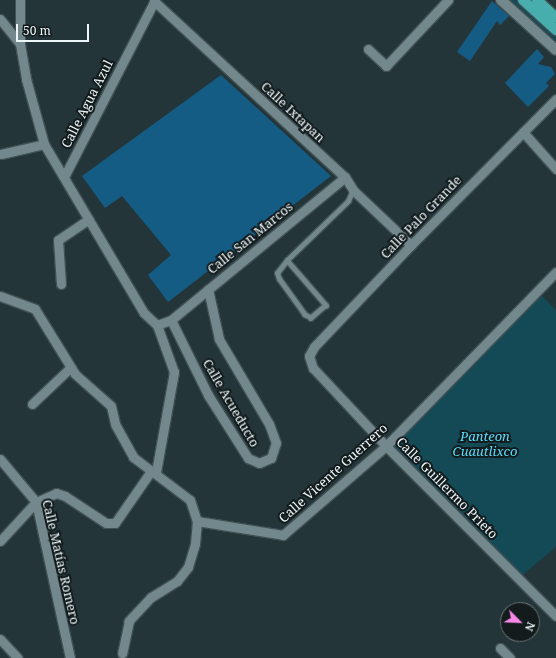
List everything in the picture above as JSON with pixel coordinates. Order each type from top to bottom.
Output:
[{"type":"main road","points":[[523,0],[556,30]]},
{"type":"main road","points":[[537,0],[556,18]]},
{"type":"street","points":[[0,541],[36,502],[56,493],[61,494],[112,524],[118,520],[154,471],[174,372],[157,324],[144,312],[44,144],[26,79],[20,44],[20,0]]},
{"type":"street","points":[[368,49],[386,66],[448,0]]},
{"type":"street","points":[[501,0],[556,50]]},
{"type":"street","name":"Calle Agua Azul","points":[[64,177],[154,1]]},
{"type":"street","name":"Calle Ixtapan","points":[[154,1],[345,177],[353,190],[411,245]]},
{"type":"street","points":[[0,19],[20,44]]},
{"type":"street","name":"Calle Palo Grande","points":[[309,356],[314,347],[411,245],[556,99]]},
{"type":"street","points":[[523,132],[556,169]]},
{"type":"street","points":[[0,155],[44,144]]},
{"type":"street","name":"Calle San Marcos","points":[[171,320],[345,177]]},
{"type":"street","points":[[61,284],[58,240],[89,219]]},
{"type":"street","name":"Calle Vicente Guerrero","points":[[197,521],[283,535],[386,446],[556,272]]},
{"type":"street","name":"Calle Acueducto","points":[[171,320],[208,395],[248,458],[260,463],[271,458],[276,443],[269,424],[219,339],[208,289]]},
{"type":"street","points":[[0,296],[35,309],[70,368],[111,406],[115,424],[133,457],[154,471],[190,500],[197,521],[195,544],[188,567],[177,581],[151,597],[129,621],[122,653]]},
{"type":"street","points":[[157,324],[171,320]]},
{"type":"street","name":"Calle Guillermo Prieto","points":[[309,356],[313,368],[386,446],[556,616]]},
{"type":"street","points":[[32,404],[70,368]]},
{"type":"street","name":"Calle Matías Romero","points":[[0,459],[36,502],[70,658]]},
{"type":"street","points":[[0,639],[18,658]]},
{"type":"street","points":[[500,648],[510,658]]},
{"type":"lane","points":[[287,260],[326,305],[311,318],[305,315],[278,280],[277,273],[287,260],[348,201],[353,190]]},
{"type":"green space","points":[[501,0],[523,0],[556,30],[556,50]]},
{"type":"green space","name":"Panteon Cuautlixco","points":[[537,291],[556,310],[556,547],[519,578],[386,446]]},
{"type":"building","points":[[492,1],[509,16],[500,25],[497,21],[470,61],[457,52]]},
{"type":"building","points":[[537,49],[544,57],[538,64],[551,67],[555,74],[546,83],[549,86],[528,107],[505,83]]},
{"type":"building","points":[[221,75],[331,176],[168,302],[148,275],[171,255],[122,196],[105,208],[82,176]]}]
